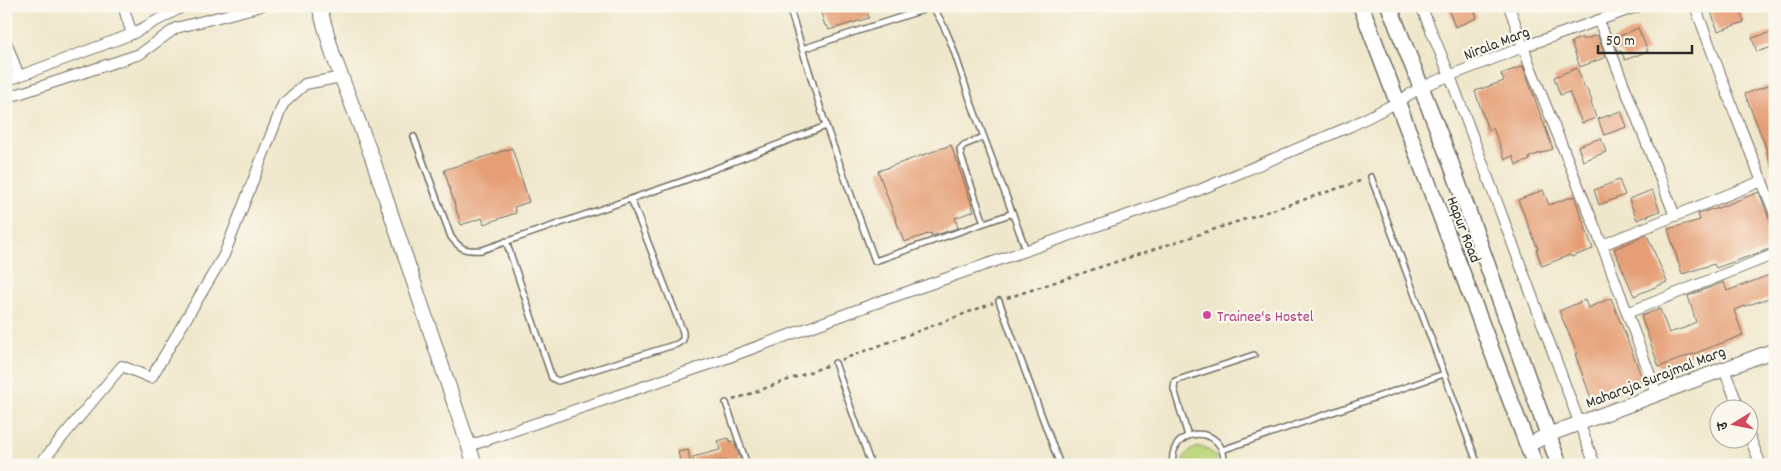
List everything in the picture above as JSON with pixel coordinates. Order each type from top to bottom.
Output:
[{"type":"main road","name":"Hapur Road","points":[[1361,6],[1535,465]]},
{"type":"main road","name":"Hapur Road","points":[[1389,6],[1449,158],[1559,465]]},
{"type":"street","points":[[123,6],[132,34]]},
{"type":"street","points":[[6,81],[132,34],[184,6]]},
{"type":"street","points":[[6,98],[140,54],[176,28],[261,6]]},
{"type":"street","points":[[319,6],[333,55],[372,157],[475,465]]},
{"type":"street","points":[[1421,6],[1450,76],[1595,465]]},
{"type":"street","points":[[1510,6],[1523,47],[1602,245],[1657,394]]},
{"type":"street","name":"Nirala Marg","points":[[469,446],[713,363],[884,300],[1197,191],[1351,126],[1398,102],[1421,87],[1523,47],[1639,6]]},
{"type":"street","points":[[1695,6],[1775,214]]},
{"type":"street","points":[[1599,20],[1675,216]]},
{"type":"street","points":[[6,42],[19,76]]},
{"type":"street","points":[[39,465],[122,366],[151,378],[224,255],[283,104],[305,84],[342,77]]},
{"type":"street","points":[[1602,245],[1762,181]]},
{"type":"street","points":[[1627,313],[1775,254]]},
{"type":"street","name":"Maharaja Surajmal Marg","points":[[1528,445],[1548,435],[1775,350]]},
{"type":"street","points":[[1724,369],[1735,398]]},
{"type":"street","points":[[1754,448],[1761,465]]},
{"type":"lane","points":[[789,6],[826,126],[875,261],[1013,213]]},
{"type":"lane","points":[[802,49],[933,7],[940,17],[950,40],[1026,251]]},
{"type":"lane","points":[[414,137],[451,237],[458,246],[468,251],[482,250],[632,199],[826,126]]},
{"type":"lane","points":[[984,137],[964,145],[960,149],[984,223]]},
{"type":"lane","points":[[1371,177],[1478,465]]},
{"type":"lane","points":[[506,241],[552,378],[558,381],[677,344],[683,340],[683,332],[632,199]]},
{"type":"lane","points":[[999,300],[1060,465]]},
{"type":"lane","points":[[1188,436],[1174,389],[1175,381],[1254,356]]},
{"type":"lane","points":[[835,363],[871,465]]},
{"type":"lane","points":[[1222,450],[1444,374]]},
{"type":"lane","points":[[726,403],[748,465]]},
{"type":"lane","points":[[1173,465],[1173,454],[1176,446],[1181,440],[1196,434],[1212,437],[1218,443],[1222,450],[1224,465]]},
{"type":"path","points":[[726,403],[999,300],[1371,177]]},
{"type":"green space","points":[[1202,447],[1212,453],[1216,458],[1217,465],[1182,465],[1184,457],[1188,452]]},
{"type":"building","points":[[819,6],[866,6],[869,18],[829,30],[827,25],[825,26]]},
{"type":"building","points":[[1447,6],[1473,6],[1477,18],[1455,27]]},
{"type":"building","points":[[1709,6],[1739,6],[1744,22],[1718,31]]},
{"type":"building","points":[[1638,28],[1648,51],[1625,60],[1621,51],[1618,52],[1613,39]]},
{"type":"building","points":[[1775,31],[1775,46],[1757,52],[1752,38]]},
{"type":"building","points":[[1597,35],[1606,57],[1580,67],[1571,42],[1582,37],[1583,40]]},
{"type":"building","points":[[1523,66],[1553,149],[1529,157],[1530,160],[1516,165],[1513,156],[1505,159],[1493,128],[1488,130],[1475,91],[1504,81],[1501,74]]},
{"type":"building","points":[[1577,68],[1592,101],[1596,118],[1582,123],[1569,92],[1560,95],[1554,77]]},
{"type":"building","points":[[1769,85],[1775,102],[1775,167],[1772,168],[1745,94]]},
{"type":"building","points":[[1621,111],[1627,127],[1604,135],[1598,119]]},
{"type":"building","points":[[1601,138],[1606,152],[1583,161],[1578,146]]},
{"type":"building","points":[[951,145],[974,211],[955,218],[958,228],[932,236],[931,233],[904,242],[878,171]]},
{"type":"building","points":[[512,148],[529,202],[514,207],[516,213],[484,224],[482,218],[461,225],[444,170]]},
{"type":"building","points":[[1619,180],[1625,195],[1599,205],[1594,190]]},
{"type":"building","points":[[1543,190],[1549,205],[1574,196],[1593,249],[1571,257],[1570,255],[1542,266],[1536,249],[1538,249],[1518,200]]},
{"type":"building","points":[[1652,190],[1660,211],[1637,220],[1629,199]]},
{"type":"building","points":[[1759,192],[1775,234],[1775,247],[1716,268],[1714,264],[1682,274],[1668,229],[1700,220],[1698,214]]},
{"type":"building","points":[[1647,235],[1667,282],[1634,296],[1614,249]]},
{"type":"building","points":[[1772,274],[1775,281],[1775,296],[1734,310],[1743,335],[1659,367],[1641,316],[1660,309],[1669,333],[1696,322],[1688,296],[1724,282],[1727,291]]},
{"type":"building","points":[[1611,298],[1643,380],[1620,389],[1621,392],[1593,404],[1575,354],[1577,353],[1559,311],[1585,300],[1588,308]]},
{"type":"building","points":[[729,438],[730,442],[734,441],[742,465],[726,465],[725,460],[721,462],[721,460],[694,465],[693,457],[720,450],[717,441]]},
{"type":"building","points":[[688,450],[691,465],[681,465],[678,452]]},
{"type":"place","name":"Trainee's Hostel","points":[[1207,315]]}]
